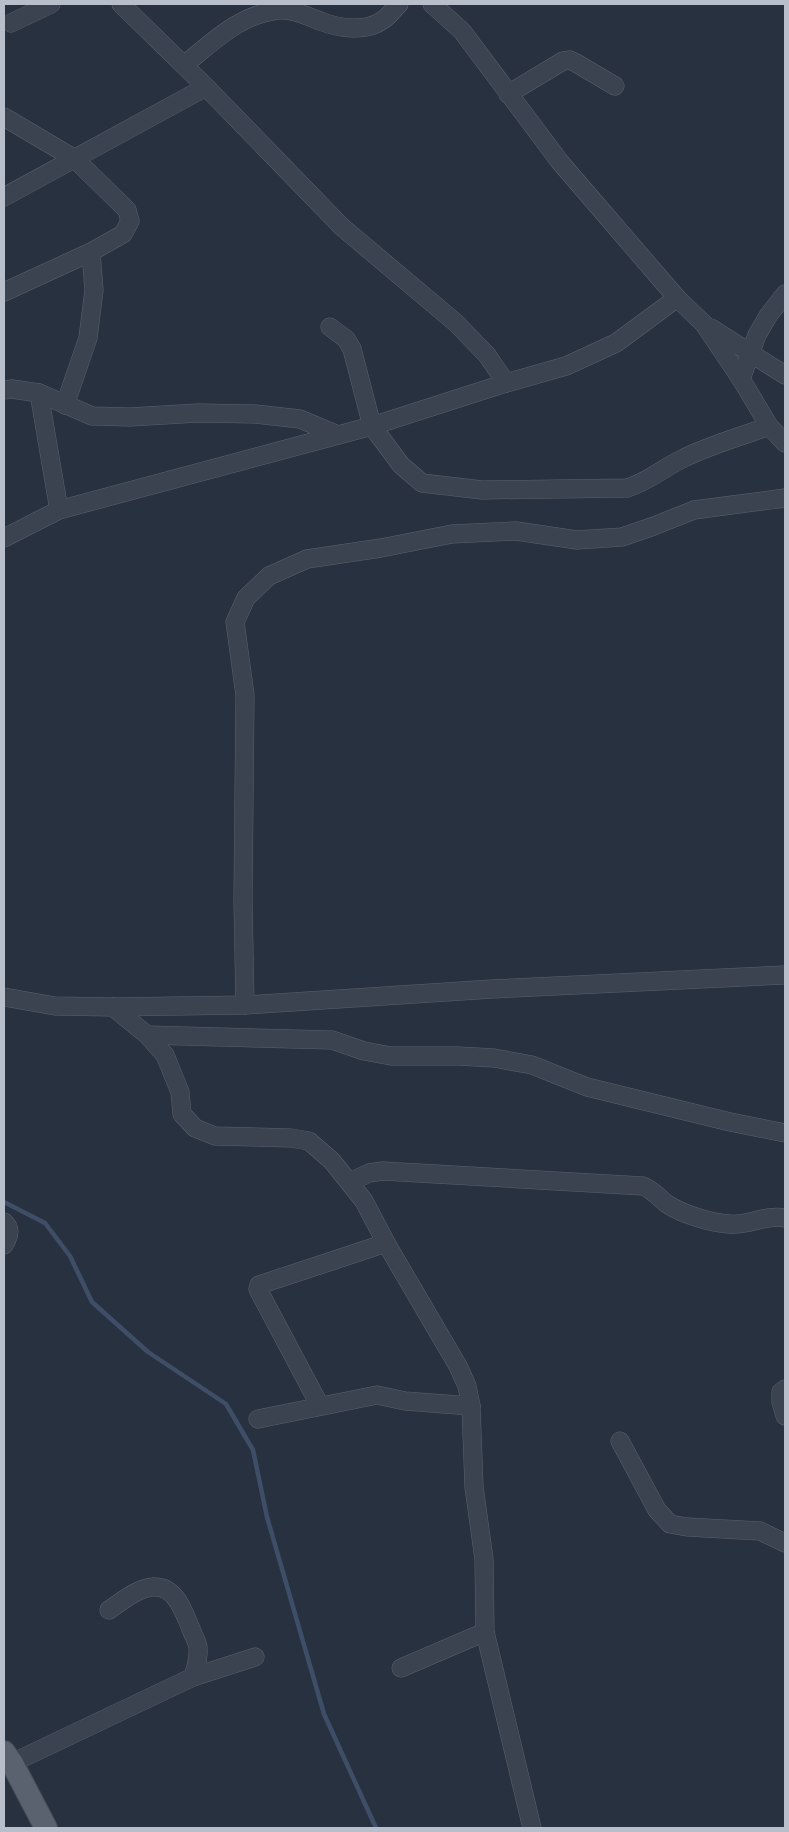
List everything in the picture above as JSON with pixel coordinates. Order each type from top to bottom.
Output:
[{"type":"main road","points":[[8,1757],[46,1828]]},
{"type":"street","points":[[11,22],[51,4]]},
{"type":"street","points":[[122,4],[206,87],[342,227],[456,323],[487,355],[506,383]]},
{"type":"street","points":[[184,65],[234,25],[253,16],[280,10],[298,12],[342,27],[362,27],[382,21],[399,4]]},
{"type":"street","points":[[432,4],[462,31],[560,162],[677,298],[704,324],[785,375]]},
{"type":"street","points":[[508,94],[563,61],[570,60],[615,86]]},
{"type":"street","points":[[4,197],[206,87]]},
{"type":"street","points":[[4,117],[75,159],[127,210],[130,221],[123,234],[91,252],[4,292]]},
{"type":"street","points":[[65,404],[88,338],[94,290],[91,252]]},
{"type":"street","points":[[741,380],[757,335],[768,316],[785,294]]},
{"type":"street","points":[[4,538],[59,510],[372,426],[566,366],[616,343],[677,298]]},
{"type":"street","points":[[704,324],[770,426],[785,443]]},
{"type":"street","points":[[330,327],[346,338],[352,349],[372,426],[402,465],[422,483],[482,490],[627,488],[641,484],[679,460],[702,450],[770,426]]},
{"type":"street","points":[[4,390],[12,389],[39,393],[92,416],[130,417],[198,413],[255,414],[300,419],[338,435]]},
{"type":"street","points":[[39,393],[59,510]]},
{"type":"street","points":[[245,1005],[243,901],[245,695],[235,622],[246,598],[269,576],[307,559],[381,548],[452,534],[516,530],[577,540],[622,537],[694,510],[785,498]]},
{"type":"street","points":[[4,997],[55,1006],[245,1005],[492,989],[785,976]]},
{"type":"street","points":[[113,1007],[147,1035],[165,1055],[180,1092],[182,1114],[195,1128],[215,1136],[291,1138],[309,1142],[332,1161],[364,1201],[386,1243],[458,1366],[467,1386],[470,1406],[474,1487],[484,1559],[485,1632],[532,1828]]},
{"type":"street","points":[[147,1035],[332,1040],[364,1051],[391,1056],[494,1058],[532,1065],[586,1087],[730,1122],[785,1133]]},
{"type":"street","points":[[350,1182],[369,1173],[383,1171],[643,1186],[652,1190],[667,1204],[688,1215],[727,1224],[743,1224],[768,1218],[785,1218]]},
{"type":"street","points":[[4,1222],[9,1233],[4,1244]]},
{"type":"street","points":[[320,1406],[261,1295],[258,1285],[386,1243]]},
{"type":"street","points":[[785,1389],[781,1392],[781,1402],[785,1416]]},
{"type":"street","points":[[258,1419],[377,1395],[404,1400],[470,1406]]},
{"type":"street","points":[[620,1441],[657,1510],[670,1524],[686,1527],[760,1531],[785,1544]]},
{"type":"street","points":[[109,1610],[141,1590],[154,1586],[164,1589],[174,1596],[180,1604],[198,1646],[197,1664],[193,1678]]},
{"type":"street","points":[[401,1668],[485,1632]]},
{"type":"street","points":[[8,1757],[193,1678],[255,1657]]},
{"type":"waterway","points":[[4,1202],[45,1223],[70,1256],[92,1302],[148,1352],[226,1404],[253,1450],[267,1517],[324,1714],[376,1828]]}]
